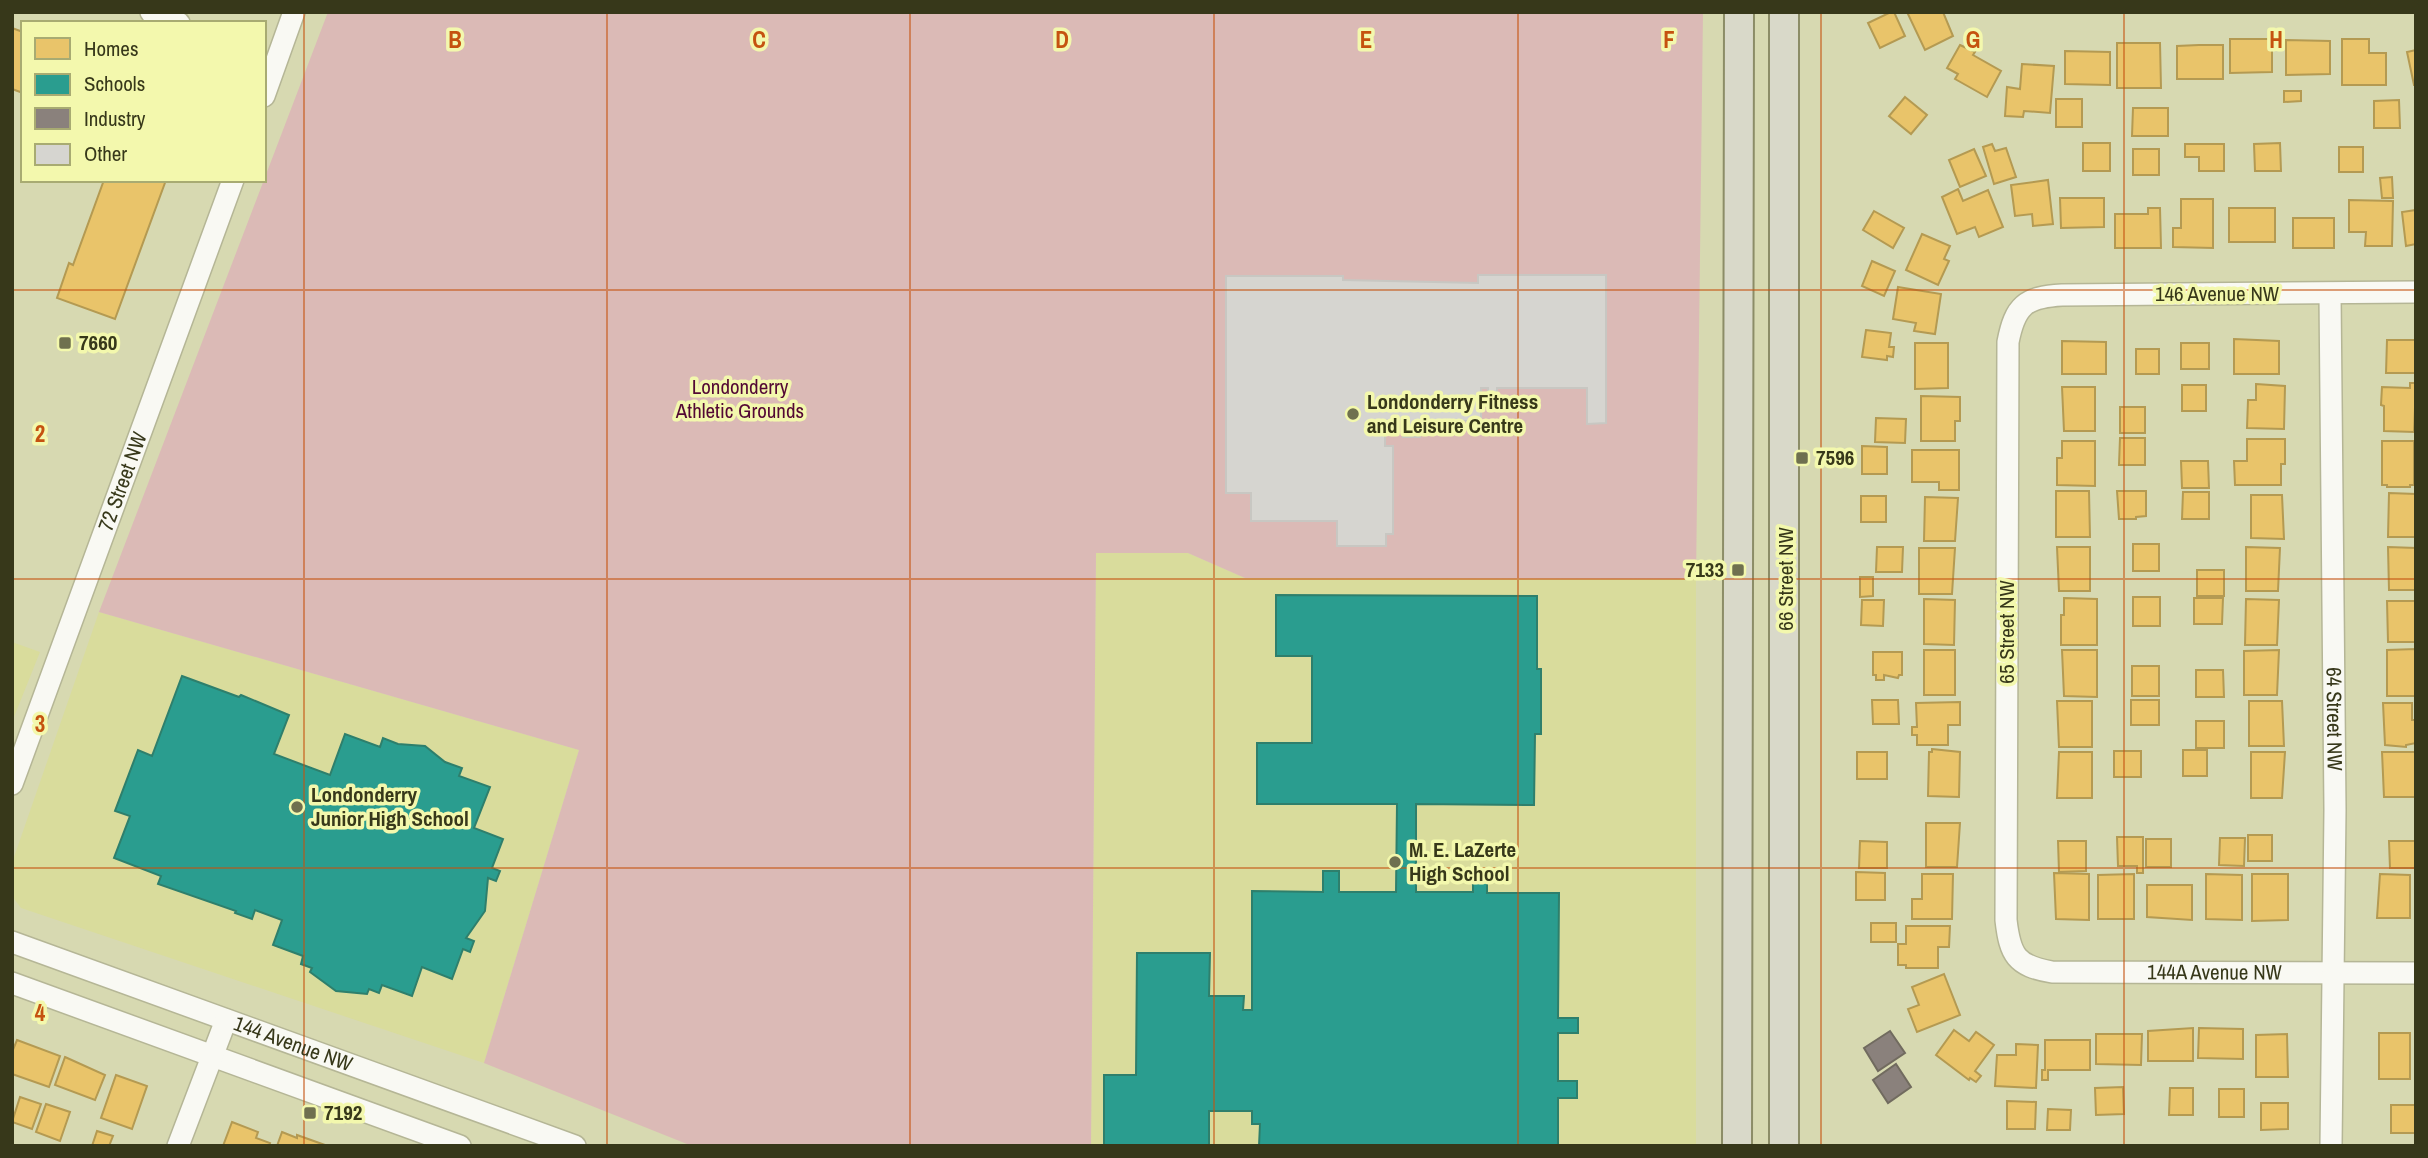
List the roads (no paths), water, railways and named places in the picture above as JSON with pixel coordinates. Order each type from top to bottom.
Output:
[{"type":"main road","points":[[1737,1146],[1738,12]]},
{"type":"main road","name":"66 Street NW","points":[[1784,12],[1784,1146]]},
{"type":"street","points":[[151,12],[174,21]]},
{"type":"street","points":[[266,85],[271,58],[295,12]]},
{"type":"street","name":"72 Street NW","points":[[12,783],[232,182]]},
{"type":"street","name":"146 Avenue NW","points":[[2020,307],[2044,296],[2416,292]]},
{"type":"street","name":"64 Street NW","points":[[2330,294],[2335,796],[2331,1146]]},
{"type":"street","name":"65 Street NW","points":[[2016,957],[2011,947],[2006,920],[2007,356],[2010,328],[2020,307]]},
{"type":"street","name":"144 Avenue NW","points":[[12,942],[575,1146]]},
{"type":"street","name":"144A Avenue NW","points":[[2016,957],[2024,965],[2052,972],[2416,973]]},
{"type":"street","name":"144 Avenue NW","points":[[12,984],[460,1146]]},
{"type":"street","points":[[178,1146],[226,1020]]},
{"type":"place","name":"7660","points":[[65,343]]},
{"type":"place","name":"Londonderry Fitness and Leisure Centre","points":[[1353,414]]},
{"type":"place","name":"7596","points":[[1802,458]]},
{"type":"place","name":"7133","points":[[1738,570]]},
{"type":"place","name":"Londonderry Junior High School","points":[[297,807]]},
{"type":"place","name":"M. E. LaZerte High School","points":[[1395,862]]},
{"type":"place","name":"7192","points":[[310,1113]]},
{"type":"park label","name":"Londonderry Athletic Grounds","points":[[740,399]]}]
